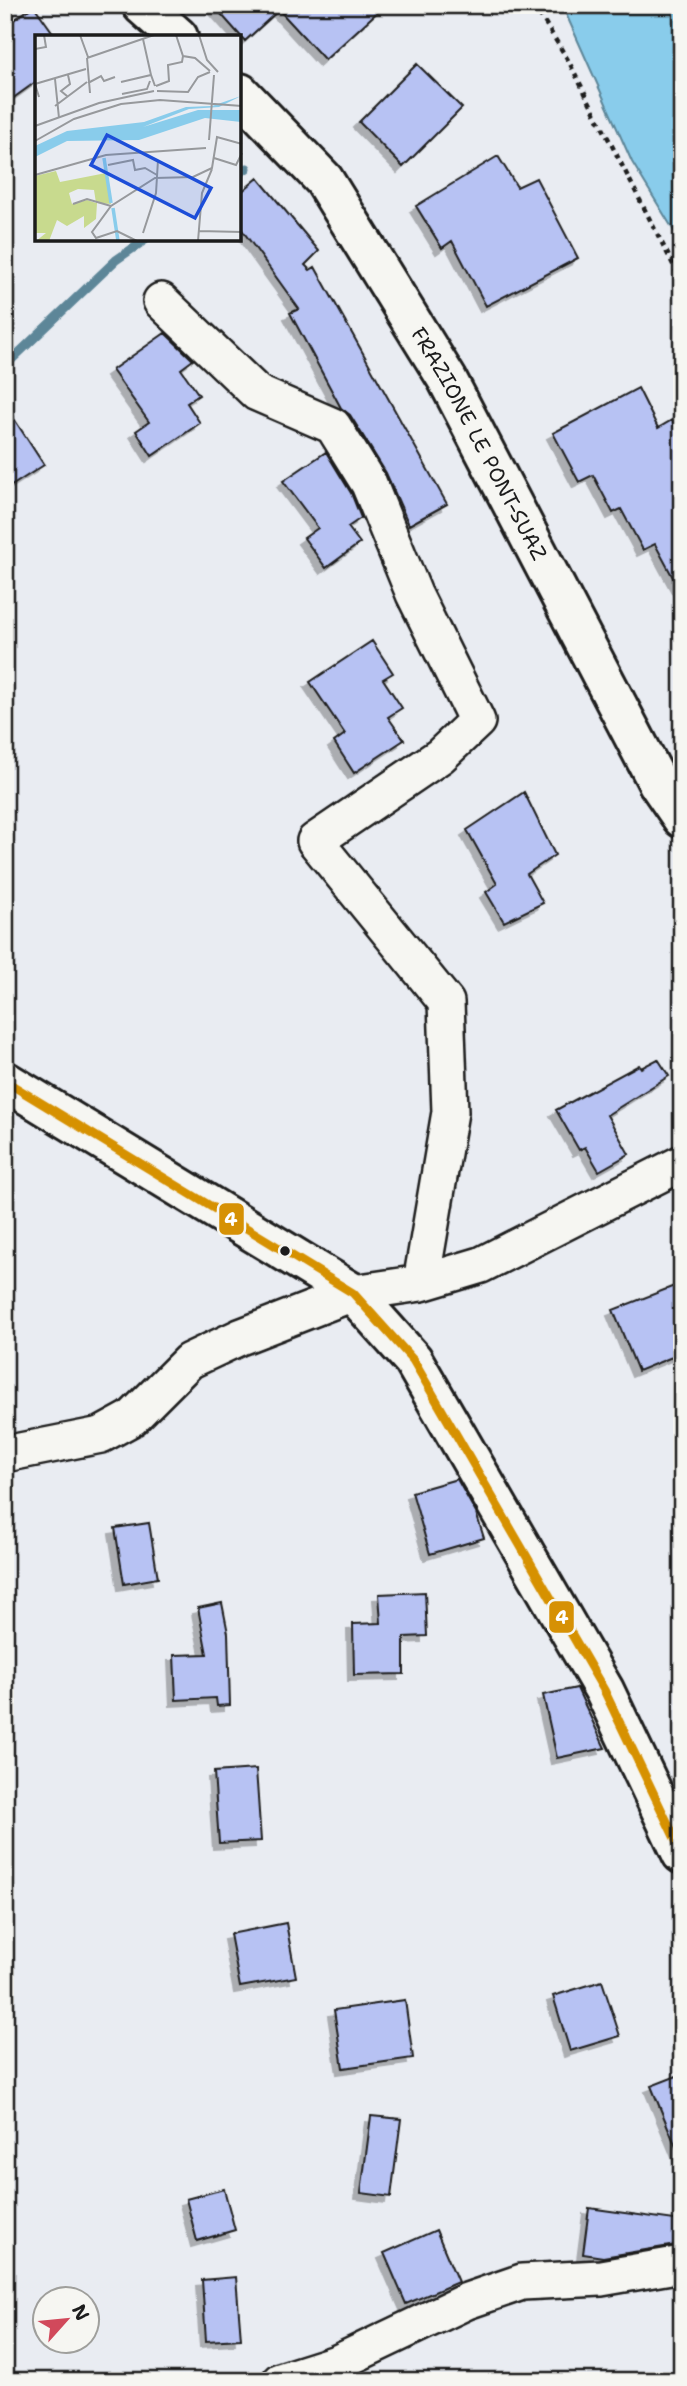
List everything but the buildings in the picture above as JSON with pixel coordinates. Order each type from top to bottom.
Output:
[{"type":"main road","points":[[142,5],[176,35]]},
{"type":"main road","name":"FRAZIONE LE PONT-SUAZ","points":[[242,95],[324,180],[447,379],[658,783],[682,818]]},
{"type":"main road","points":[[5,1081],[353,1293],[413,1360],[604,1690],[682,1854]]},
{"type":"street","points":[[161,301],[257,393],[333,426],[369,484],[414,594],[477,721],[440,756],[315,841],[446,1002],[450,1112],[421,1283]]},
{"type":"street","points":[[5,1454],[101,1435],[132,1418],[189,1361],[240,1337],[353,1293],[421,1283],[481,1265],[682,1163]]},
{"type":"street","points":[[280,2381],[337,2363],[467,2301],[522,2282],[601,2278],[682,2264]]},
{"type":"path","points":[[534,5],[568,60],[682,282]]},
{"type":"water","points":[[562,5],[682,5],[682,244],[632,162]]},
{"type":"waterway","points":[[242,172],[247,168]]},
{"type":"waterway","points":[[5,366],[116,260],[142,242]]},
{"type":"transit line","name":"4","points":[[5,1081],[353,1293],[413,1360],[604,1690],[682,1853]]}]
